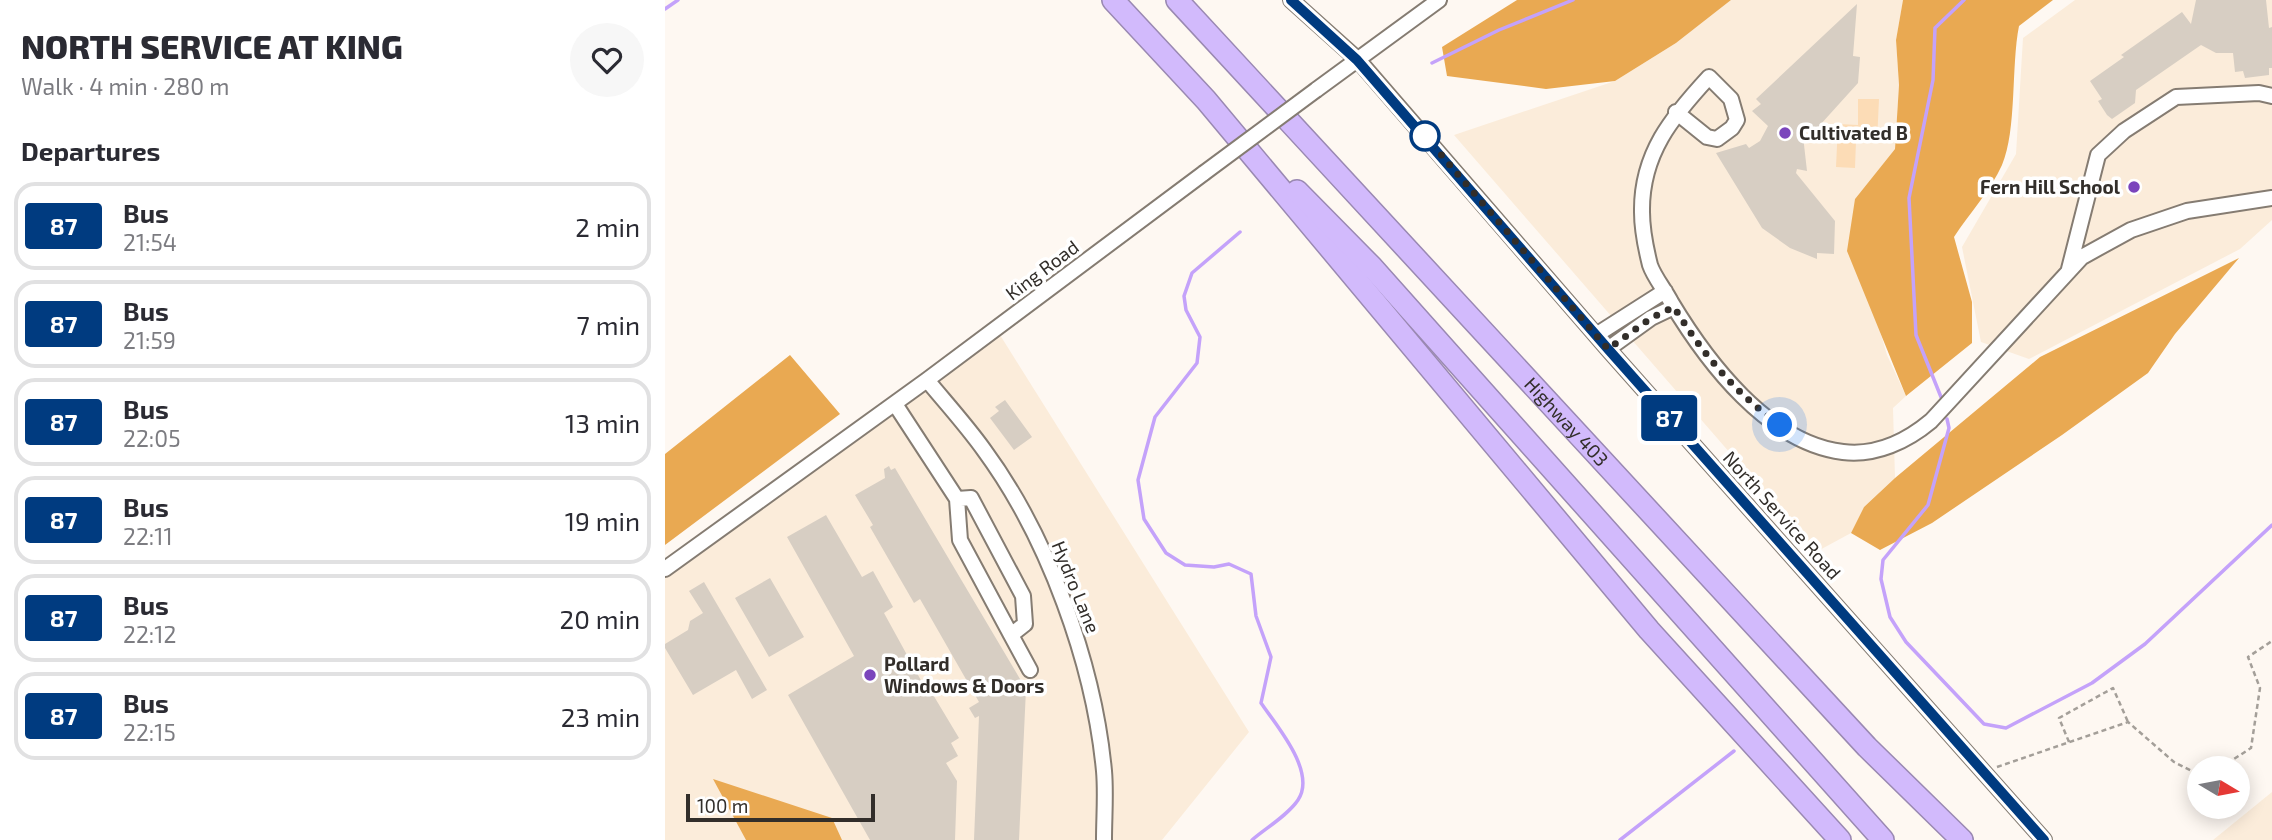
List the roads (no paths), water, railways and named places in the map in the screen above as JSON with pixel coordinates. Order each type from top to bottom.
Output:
[{"type":"highway","points":[[1113,0],[1206,100],[1372,267],[1884,840]]},
{"type":"highway","name":"Highway 403","points":[[1177,0],[1867,747],[1955,835]]},
{"type":"highway","points":[[1206,100],[1649,630],[1840,840]]},
{"type":"street","name":"North Service Road","points":[[1291,0],[1357,60],[1608,349],[2044,840]]},
{"type":"street","name":"King Road","points":[[665,569],[895,404],[1439,0]]},
{"type":"street","points":[[1676,112],[1707,137],[1717,139],[1726,135],[1737,120],[1735,106],[1709,77],[1676,112],[1651,158],[1642,211],[1651,267],[1674,307],[1715,366],[1762,412],[1798,438],[1823,448],[1846,452],[1871,450],[1911,437],[1931,421],[2082,257],[2131,230],[2187,211],[2272,198]]},
{"type":"street","points":[[2069,271],[2098,155],[2124,131],[2176,97],[2259,93],[2272,96]]},
{"type":"street","points":[[1597,335],[1665,291]]},
{"type":"street","points":[[1608,349],[1651,318],[1674,307]]},
{"type":"street","name":"Hydro Lane","points":[[927,380],[985,451],[1025,516],[1055,580],[1083,657],[1104,771],[1104,840]]},
{"type":"street","points":[[895,404],[957,499],[960,540],[1030,670]]},
{"type":"street","points":[[957,499],[971,498],[1024,596],[1025,624],[1011,635]]},
{"type":"waterway","points":[[665,9],[678,0]]},
{"type":"waterway","points":[[1432,63],[1499,30],[1573,0]]},
{"type":"waterway","points":[[1941,397],[1916,335],[1909,198],[1933,80],[1935,28],[1964,0]]},
{"type":"waterway","points":[[1240,232],[1192,273],[1184,296],[1186,310],[1200,337],[1197,363],[1155,417],[1138,480],[1144,519],[1166,553],[1185,565],[1214,567],[1229,564],[1251,574],[1256,616],[1271,657],[1261,703],[1292,749],[1302,776],[1302,789],[1298,800],[1289,811],[1252,840]]},
{"type":"waterway","points":[[1947,419],[1949,428],[1928,505],[1883,560],[1881,579],[1890,617],[1906,642],[1984,724],[2006,728],[2092,683],[2145,644],[2272,525]]},
{"type":"waterway","points":[[1620,840],[1734,751]]},
{"type":"place","name":"Cultivated B","points":[[1785,133]]},
{"type":"place","name":"Fern Hill School","points":[[2134,187]]},
{"type":"place","name":"Pollard Windows & Doors","points":[[870,675]]}]
